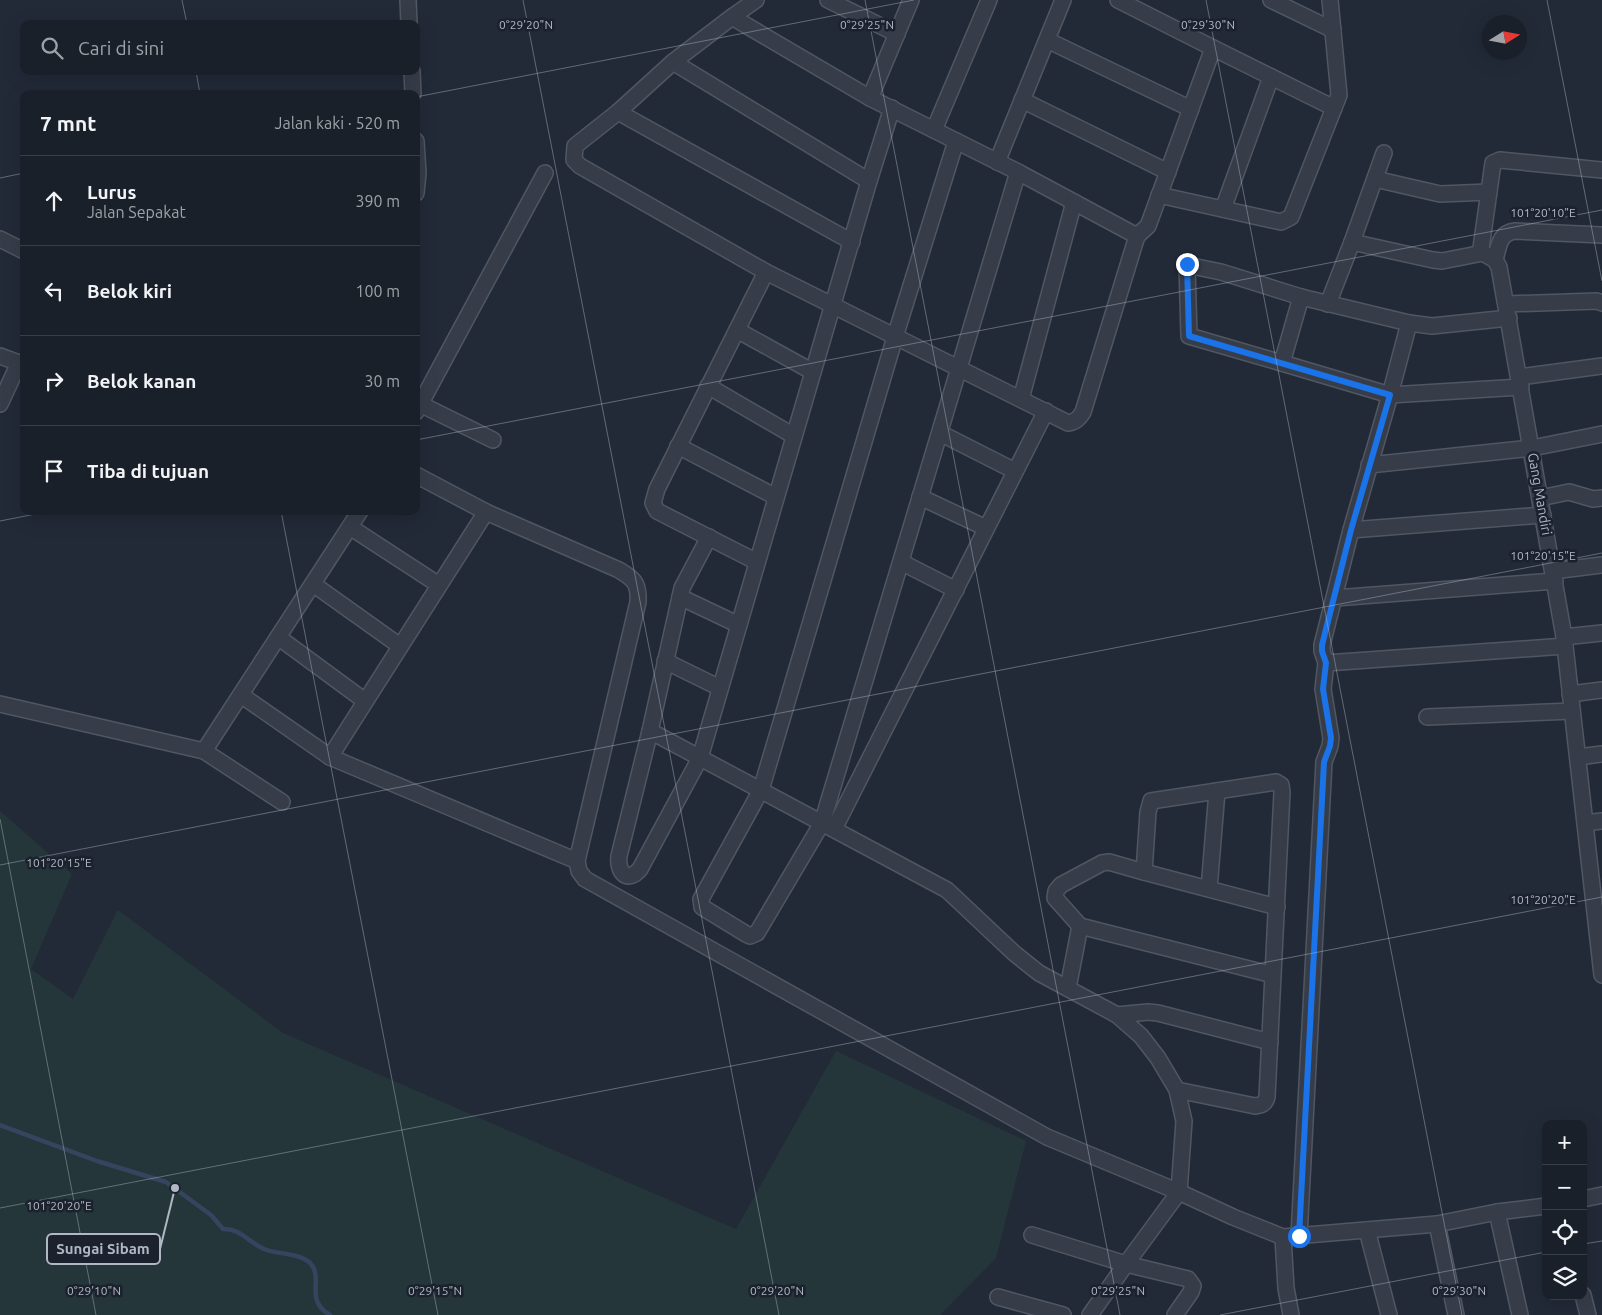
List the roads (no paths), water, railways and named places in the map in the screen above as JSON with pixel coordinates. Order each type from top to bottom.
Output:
[{"type":"street","points":[[408,0],[409,20]]},
{"type":"street","points":[[756,0],[732,16],[673,62],[618,112],[576,146],[574,160],[580,166],[766,272],[1068,423],[1074,422],[1083,412],[1137,236],[1148,226],[1213,48]]},
{"type":"street","points":[[828,0],[897,34]]},
{"type":"street","points":[[870,98],[911,0]]},
{"type":"street","points":[[934,130],[989,0]]},
{"type":"street","points":[[998,162],[1063,0]]},
{"type":"street","points":[[1118,0],[1334,108]]},
{"type":"street","points":[[1271,0],[1333,30]]},
{"type":"street","points":[[1159,195],[1281,222],[1291,217],[1339,95],[1330,0]]},
{"type":"street","points":[[732,16],[870,98],[1018,172],[1137,236]]},
{"type":"street","points":[[1047,40],[1191,109]]},
{"type":"street","points":[[673,62],[869,181]]},
{"type":"street","points":[[412,75],[413,90]]},
{"type":"street","points":[[1223,209],[1271,77]]},
{"type":"street","points":[[1022,100],[1168,172]]},
{"type":"street","points":[[709,538],[682,588],[650,731],[619,856],[618,864],[626,875],[636,874],[640,869],[700,758],[892,108]]},
{"type":"street","points":[[618,112],[852,242]]},
{"type":"street","points":[[956,141],[895,337],[761,790],[701,900],[702,906],[746,934],[750,936],[757,933],[828,826],[956,590],[1046,412]]},
{"type":"street","points":[[1328,304],[1384,153]]},
{"type":"street","name":"Gang Mandiri","points":[[1602,170],[1500,160],[1493,163],[1482,241],[1489,256],[1499,267],[1554,576],[1564,642],[1585,823],[1597,885],[1602,975]]},
{"type":"street","points":[[828,826],[901,562],[1018,172]]},
{"type":"street","points":[[420,404],[545,173]]},
{"type":"street","points":[[1374,179],[1440,194],[1489,192]]},
{"type":"street","points":[[1020,399],[1074,202]]},
{"type":"street","points":[[1352,242],[1442,261],[1489,256],[1502,236],[1507,232],[1602,235]]},
{"type":"street","points":[[0,239],[20,249]]},
{"type":"street","points":[[1602,303],[1597,301],[1508,311],[1432,326],[1409,323],[1328,304],[1221,272],[1187,264],[1189,336],[1390,395],[1520,382],[1602,366]]},
{"type":"street","points":[[758,562],[657,511],[653,503],[656,489],[766,272]]},
{"type":"street","points":[[1282,363],[1301,297]]},
{"type":"street","points":[[1299,1236],[1324,762],[1331,738],[1323,689],[1326,663],[1322,645],[1351,530],[1409,323]]},
{"type":"street","points":[[737,330],[813,372]]},
{"type":"street","points":[[0,356],[20,362]]},
{"type":"street","points":[[0,404],[20,364]]},
{"type":"street","points":[[708,386],[794,436]]},
{"type":"street","points":[[420,409],[494,440]]},
{"type":"street","points":[[940,433],[1015,471]]},
{"type":"street","points":[[1369,465],[1532,448],[1602,434]]},
{"type":"street","points":[[678,446],[776,498]]},
{"type":"street","points":[[420,477],[486,512],[619,570],[633,578],[638,590],[638,602],[576,861],[579,871],[585,879],[1047,1137],[1283,1237],[1438,1224],[1497,1212],[1542,1206]]},
{"type":"street","points":[[1540,498],[1569,492],[1593,499],[1602,498]]},
{"type":"street","points":[[920,498],[986,528]]},
{"type":"street","points":[[330,757],[486,512]]},
{"type":"street","points":[[204,751],[358,515]]},
{"type":"street","points":[[1351,530],[1543,515]]},
{"type":"street","points":[[350,527],[439,585]]},
{"type":"street","points":[[901,562],[956,590]]},
{"type":"street","points":[[1335,598],[1554,576],[1602,565]]},
{"type":"street","points":[[312,584],[400,646]]},
{"type":"street","points":[[680,597],[739,625]]},
{"type":"street","points":[[1326,663],[1564,642],[1602,633]]},
{"type":"street","points":[[278,637],[365,701]]},
{"type":"street","points":[[665,661],[720,688]]},
{"type":"street","points":[[1570,694],[1602,690]]},
{"type":"street","points":[[241,695],[330,757],[576,861]]},
{"type":"street","points":[[0,704],[204,751],[282,802]]},
{"type":"street","points":[[1427,717],[1572,711]]},
{"type":"street","points":[[650,731],[947,890],[1014,953],[1039,973],[1117,1015],[1141,1036],[1158,1058],[1177,1090],[1184,1121],[1179,1192],[1090,1315]]},
{"type":"street","points":[[1578,757],[1602,754]]},
{"type":"street","points":[[1144,872],[1148,812],[1151,801],[1276,782],[1281,785],[1268,1097],[1262,1106],[1255,1106],[1177,1090]]},
{"type":"street","points":[[1209,889],[1217,791]]},
{"type":"street","points":[[1585,823],[1602,821]]},
{"type":"street","points":[[1273,975],[1080,926],[1055,898],[1056,891],[1061,885],[1102,863],[1110,862],[1276,907]]},
{"type":"street","points":[[1068,988],[1080,926]]},
{"type":"street","points":[[1117,1015],[1158,1013],[1270,1042]]},
{"type":"street","points":[[1587,1198],[1602,1195]]},
{"type":"street","points":[[1497,1212],[1520,1315]]},
{"type":"street","points":[[1438,1224],[1456,1315]]},
{"type":"street","points":[[1367,1230],[1389,1315]]},
{"type":"street","points":[[1032,1235],[1126,1264],[1188,1279],[1193,1286],[1191,1292],[1175,1315]]},
{"type":"street","points":[[1283,1237],[1286,1288],[1291,1315]]},
{"type":"street","points":[[998,1297],[1063,1315]]},
{"type":"street","points":[[1584,1300],[1588,1315]]},
{"type":"waterway","points":[[0,1125],[97,1161],[166,1182],[211,1215],[223,1229],[239,1233],[264,1249],[304,1259],[313,1267],[315,1273],[318,1303],[330,1315]]},
{"type":"place","name":"Sungai Sibam","points":[[175,1188]]}]
